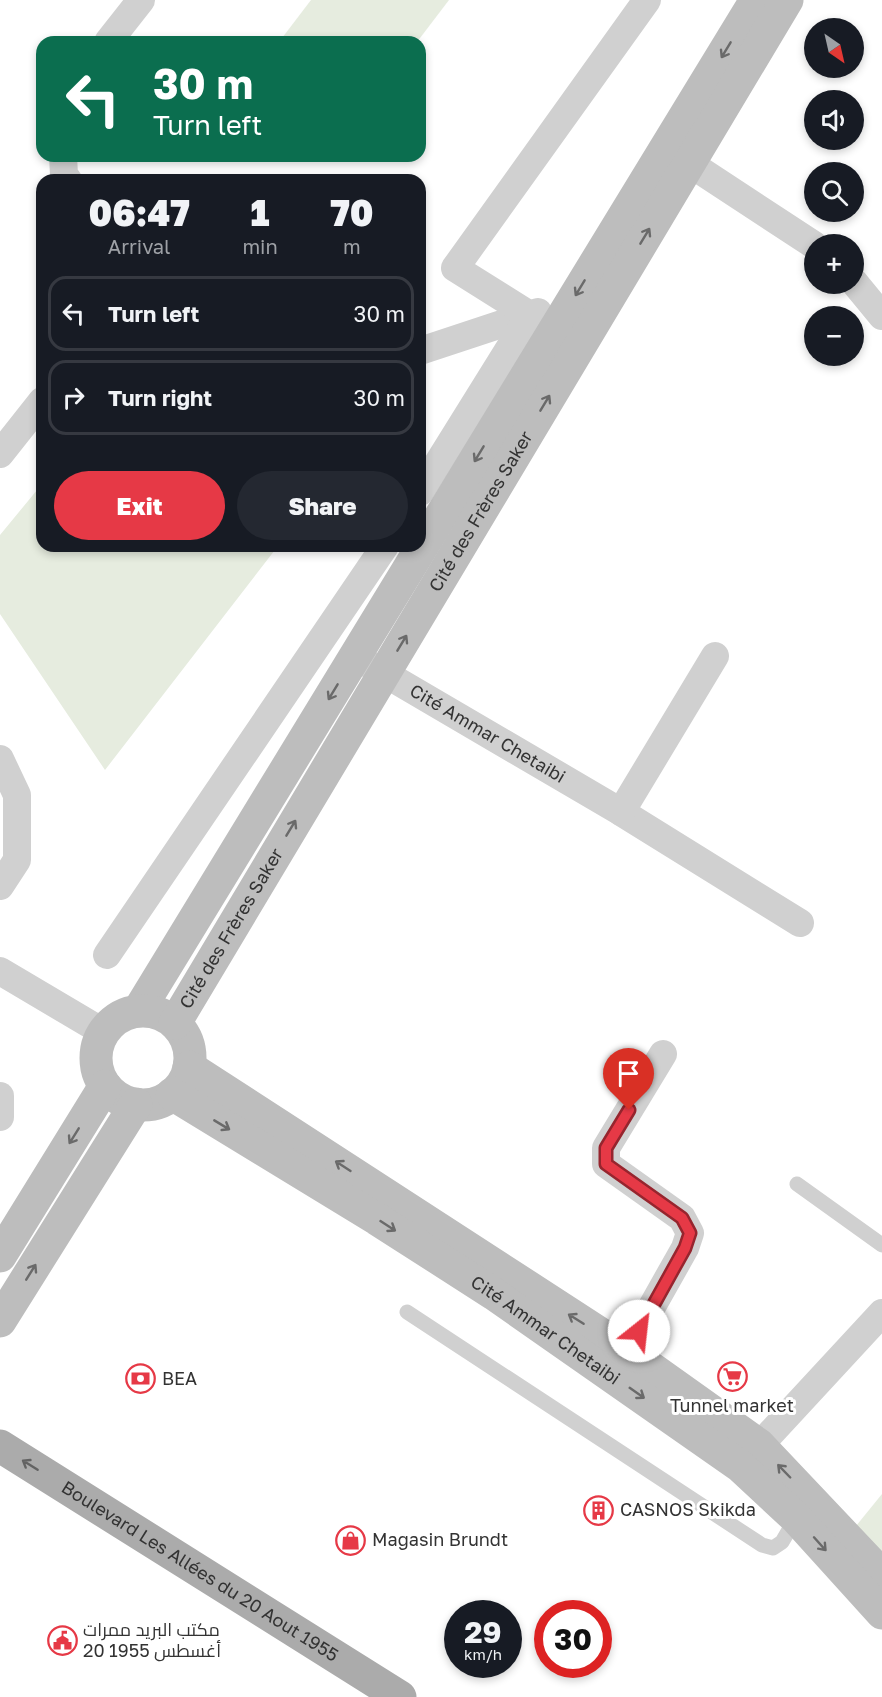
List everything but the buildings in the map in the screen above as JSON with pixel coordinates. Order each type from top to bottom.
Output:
[{"type":"main road","name":"Cité des Frères Saker","points":[[426,540],[756,0]]},
{"type":"main road","name":"Cité des Frères Saker","points":[[175,1023],[787,0]]},
{"type":"main road","name":"Cité des Frères Saker","points":[[139,1011],[419,552]]},
{"type":"main road","points":[[139,1011],[152,1011],[175,1023],[188,1043],[189,1067],[180,1087],[161,1101],[148,1105],[136,1104],[113,1095],[98,1073],[97,1045],[103,1032],[113,1021],[125,1014],[139,1011]]},
{"type":"main road","name":"Cité Ammar Chetaibi","points":[[189,1067],[627,1351],[750,1456],[882,1575]]},
{"type":"main road","points":[[0,1256],[105,1086]]},
{"type":"main road","name":"Cité Ammar Chetaibi","points":[[172,1094],[377,1219],[750,1456],[796,1518],[882,1613]]},
{"type":"main road","points":[[0,1321],[136,1104]]},
{"type":"main road","name":"Boulevard Les Allées du 20 Aout 1955","points":[[0,1446],[400,1697]]},
{"type":"main road","name":"Boulevard Les Allées du 20 Aout 1955","points":[[0,1473],[357,1697]]},
{"type":"street","points":[[113,36],[141,0]]},
{"type":"street","points":[[530,315],[455,268],[647,0]]},
{"type":"street","points":[[689,163],[804,238]]},
{"type":"street","points":[[864,294],[882,316]]},
{"type":"street","points":[[426,349],[542,311],[562,317]]},
{"type":"street","points":[[426,482],[530,315]]},
{"type":"street","points":[[0,454],[36,409]]},
{"type":"street","points":[[107,955],[382,552]]},
{"type":"street","name":"Cité Ammar Chetaibi","points":[[355,656],[621,812],[800,923]]},
{"type":"street","points":[[621,812],[715,656]]},
{"type":"street","points":[[0,759],[17,795],[17,860],[0,886]]},
{"type":"street","points":[[0,971],[103,1032]]},
{"type":"street","points":[[627,1351],[685,1248],[690,1233],[682,1218],[606,1164],[606,1148],[663,1054]]},
{"type":"street","points":[[0,1096],[0,1117]]},
{"type":"street","points":[[750,1456],[882,1313]]},
{"type":"lane","points":[[797,1184],[882,1245]]},
{"type":"lane","points":[[407,1312],[762,1545],[773,1548],[782,1542],[796,1518]]},
{"type":"shaded area","points":[[311,0],[449,0],[422,36],[284,36]]},
{"type":"shaded area","points":[[36,491],[36,552],[273,552],[105,770],[0,614],[0,535]]},
{"type":"shaded area","points":[[882,1494],[882,1554],[856,1526]]},
{"type":"place","name":"Tunnel market","points":[[732,1377]]},
{"type":"place","name":"BEA","points":[[141,1379]]},
{"type":"place","name":"CASNOS Skikda","points":[[599,1510]]},
{"type":"place","name":"Magasin Brundt","points":[[351,1540]]},
{"type":"place","name":"مكتب البريد ممرات 20 أغسطس 1955","points":[[62,1640]]},
{"type":"route","points":[[629,1110],[606,1148],[606,1164],[682,1218],[690,1233],[685,1248],[639,1331]]}]
